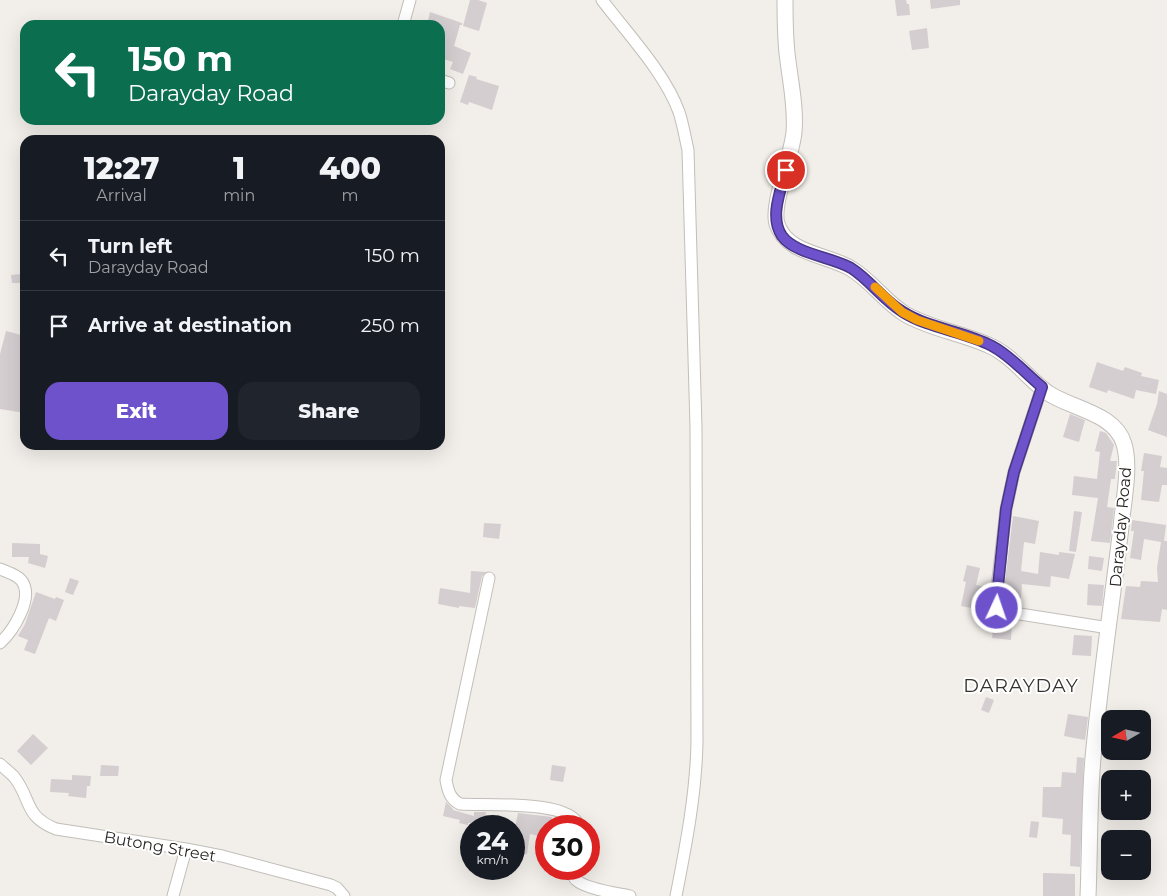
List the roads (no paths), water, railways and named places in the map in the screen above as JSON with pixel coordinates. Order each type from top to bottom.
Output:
[{"type":"street","points":[[404,20],[410,0]]},
{"type":"street","points":[[602,0],[670,92],[679,112],[688,150],[696,427],[697,768],[692,810],[676,896]]},
{"type":"street","name":"Darayday Road","points":[[785,0],[786,44],[794,117],[794,134],[775,216],[782,236],[793,245],[849,267],[863,276],[902,312],[917,320],[991,346],[1018,365],[1042,387],[1059,399],[1100,418],[1120,434],[1124,444],[1127,467],[1093,757],[1088,896]]},
{"type":"street","points":[[1042,387],[1014,472],[1008,500],[996,605],[1001,611],[1109,628]]},
{"type":"street","points":[[0,569],[15,575],[22,581],[24,588],[22,612],[16,624],[0,643]]},
{"type":"street","points":[[489,578],[446,780],[448,788],[454,801],[460,804],[512,805],[556,810],[568,815]]},
{"type":"street","name":"Butong Street","points":[[0,764],[16,779],[28,806],[35,816],[44,824],[56,829],[222,856],[331,885],[342,892],[344,896]]},
{"type":"street","points":[[173,896],[186,849]]},
{"type":"street","points":[[576,880],[593,887],[630,896]]},
{"type":"district","name":"DARAYDAY","points":[[1021,685]]}]
